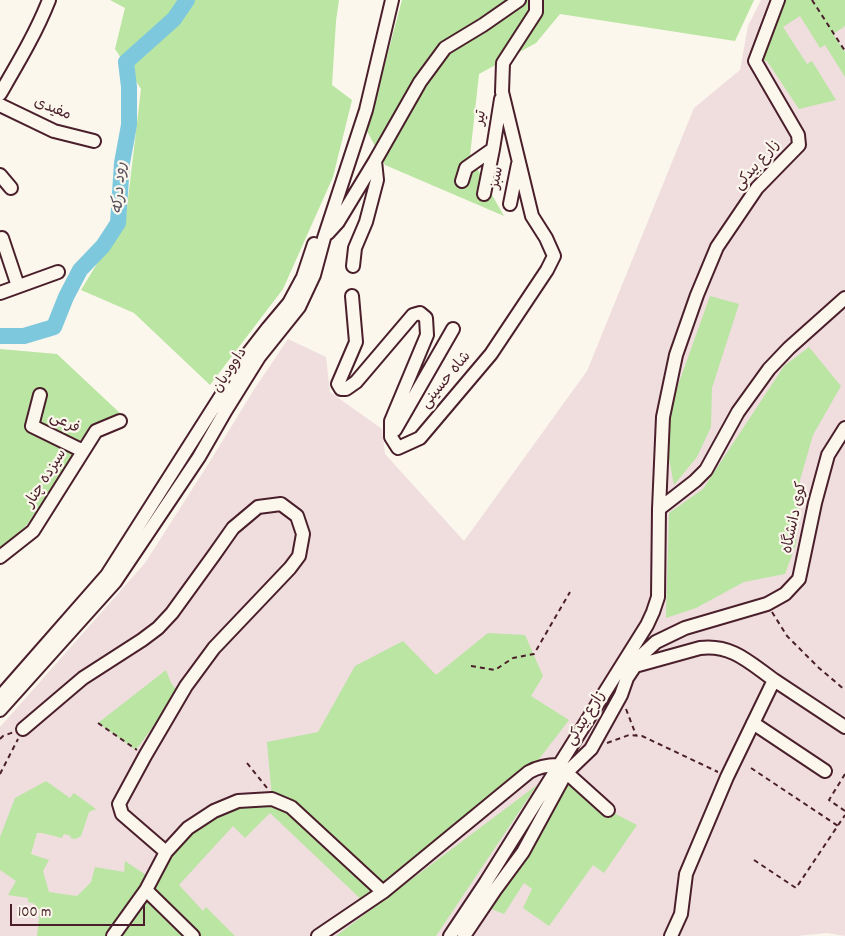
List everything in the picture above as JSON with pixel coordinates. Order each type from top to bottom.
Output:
[{"type":"street","name":"داوودیان","points":[[0,697],[107,575],[168,492],[199,457],[259,357],[299,307],[314,275],[320,238],[360,109],[386,0]]},
{"type":"street","name":"داوودیان","points":[[320,238],[366,110],[392,0]]},
{"type":"street","points":[[320,238],[338,222],[375,162],[420,82],[445,48],[519,0]]},
{"type":"street","name":"شاه حسینی","points":[[352,296],[356,342],[338,384],[341,389],[346,389],[356,382],[413,315],[420,313],[426,318],[427,335],[391,422],[391,436],[398,448],[420,438],[501,341],[554,256],[546,238],[532,216],[502,92],[503,63],[536,12],[536,0]]},
{"type":"street","name":"زارع بیدکی","points":[[450,936],[562,769],[647,625],[658,597],[663,416],[676,355],[697,295],[717,247],[758,188],[799,145],[798,135],[755,61],[778,0]]},
{"type":"street","points":[[0,94],[29,45],[48,2]]},
{"type":"street","name":"تیر","points":[[484,194],[502,92]]},
{"type":"street","name":"مفیدی","points":[[0,105],[54,131],[94,141]]},
{"type":"street","name":"تیر","points":[[462,181],[466,168],[493,149]]},
{"type":"street","name":"سبز","points":[[510,204],[519,159]]},
{"type":"street","points":[[353,266],[355,248],[366,222],[377,180],[375,162]]},
{"type":"street","points":[[0,176],[11,188]]},
{"type":"street","points":[[2,238],[18,286]]},
{"type":"street","points":[[0,293],[58,272]]},
{"type":"street","points":[[659,509],[706,470],[738,412],[769,369],[789,348],[845,298]]},
{"type":"street","points":[[391,436],[454,329]]},
{"type":"street","name":"فرعی","points":[[40,395],[32,426],[83,451]]},
{"type":"street","name":"سیزده چنار","points":[[0,557],[33,531],[96,431],[120,421]]},
{"type":"street","name":"کوی دانشگاه","points":[[767,604],[785,594],[799,579],[815,503],[828,455],[845,428]]},
{"type":"street","name":"داوودیان","points":[[0,710],[114,582],[168,492]]},
{"type":"street","points":[[23,729],[83,678],[158,628],[172,613],[233,528],[258,508],[281,504],[297,516],[303,534],[299,556],[290,568],[214,648],[186,686],[119,804],[122,814],[166,852]]},
{"type":"street","name":"زارع بیدکی","points":[[464,936],[522,852],[562,769],[591,749],[621,695],[627,678],[643,654],[656,642],[685,628],[767,604]]},
{"type":"street","points":[[635,666],[700,648],[723,649],[739,654],[774,680],[845,727]]},
{"type":"street","points":[[671,936],[681,914],[686,874],[727,777],[774,680]]},
{"type":"street","points":[[753,723],[825,771]]},
{"type":"street","points":[[318,936],[383,892],[529,772],[552,765],[562,769],[608,810]]},
{"type":"street","points":[[113,936],[146,890],[166,852],[188,828],[214,811],[238,801],[272,799],[291,807],[383,892]]},
{"type":"street","points":[[146,890],[194,936]]},
{"type":"path","points":[[812,0],[845,51]]},
{"type":"path","points":[[841,44],[845,41]]},
{"type":"path","points":[[471,666],[495,670],[513,658],[534,654],[570,592]]},
{"type":"path","points":[[767,604],[787,636],[845,690]]},
{"type":"path","points":[[621,695],[636,735]]},
{"type":"path","points":[[98,723],[145,756]]},
{"type":"path","points":[[0,739],[3,736],[23,729]]},
{"type":"path","points":[[0,774],[23,729]]},
{"type":"path","points":[[591,749],[629,735],[642,736],[727,777]]},
{"type":"path","points":[[247,763],[270,791]]},
{"type":"path","points":[[751,768],[838,826]]},
{"type":"path","points":[[845,774],[829,800],[845,811]]},
{"type":"path","points":[[754,860],[796,888],[845,815]]},
{"type":"shaded area","points":[[761,0],[845,0],[845,936],[827,933],[797,936],[0,936],[0,727],[145,563],[288,339],[326,357],[330,392],[382,429],[385,454],[464,541],[587,371],[694,108],[740,70],[748,26]]},
{"type":"green space","points":[[110,0],[339,0],[332,85],[352,100],[333,177],[283,289],[210,385],[134,313],[81,290],[126,216],[141,89],[115,49],[125,8]]},
{"type":"green space","points":[[402,0],[754,0],[735,41],[560,14],[536,43],[479,74],[470,156],[504,216],[385,165],[367,131]]},
{"type":"green space","points":[[778,0],[845,0],[845,26],[833,34],[845,52],[845,77],[825,45],[820,48],[800,16],[783,27],[807,64],[812,61],[836,100],[799,109],[767,61],[755,61]]},
{"type":"green space","points":[[710,296],[739,304],[712,388],[711,427],[697,457],[674,485],[663,427]]},
{"type":"green space","points":[[809,347],[841,386],[813,435],[800,480],[796,544],[785,574],[744,582],[696,608],[666,618],[669,513],[703,489],[784,366]]},
{"type":"green space","points":[[0,349],[57,354],[122,415],[98,426],[79,441],[39,422],[29,420],[25,425],[28,428],[77,453],[26,526],[0,549]]},
{"type":"green space","points":[[488,633],[525,635],[543,676],[531,696],[569,720],[529,772],[366,904],[270,813],[245,838],[233,826],[179,885],[203,911],[206,907],[235,936],[113,936],[166,852],[214,811],[272,798],[267,742],[318,732],[355,666],[403,641],[436,675]]},
{"type":"green space","points":[[166,670],[171,683],[178,692],[136,750],[98,723]]},
{"type":"green space","points":[[566,773],[608,810],[637,825],[604,873],[593,865],[549,926],[523,908],[532,889],[524,883],[504,914],[484,906]]},
{"type":"green space","points":[[46,781],[70,798],[74,793],[96,809],[89,812],[81,836],[75,839],[64,834],[62,838],[37,833],[31,854],[49,860],[43,871],[49,892],[77,896],[91,882],[95,867],[124,872],[125,861],[146,875],[139,893],[107,936],[37,936],[40,909],[35,908],[35,904],[28,902],[28,898],[8,895],[16,881],[0,870],[0,837],[15,798]]},
{"type":"green space","points":[[537,785],[436,936],[336,936]]},
{"type":"waterway","name":"رود درکه","points":[[0,336],[24,336],[54,327],[66,297],[80,270],[103,246],[118,223],[122,163],[129,125],[129,87],[126,62],[174,19],[187,0]]}]
